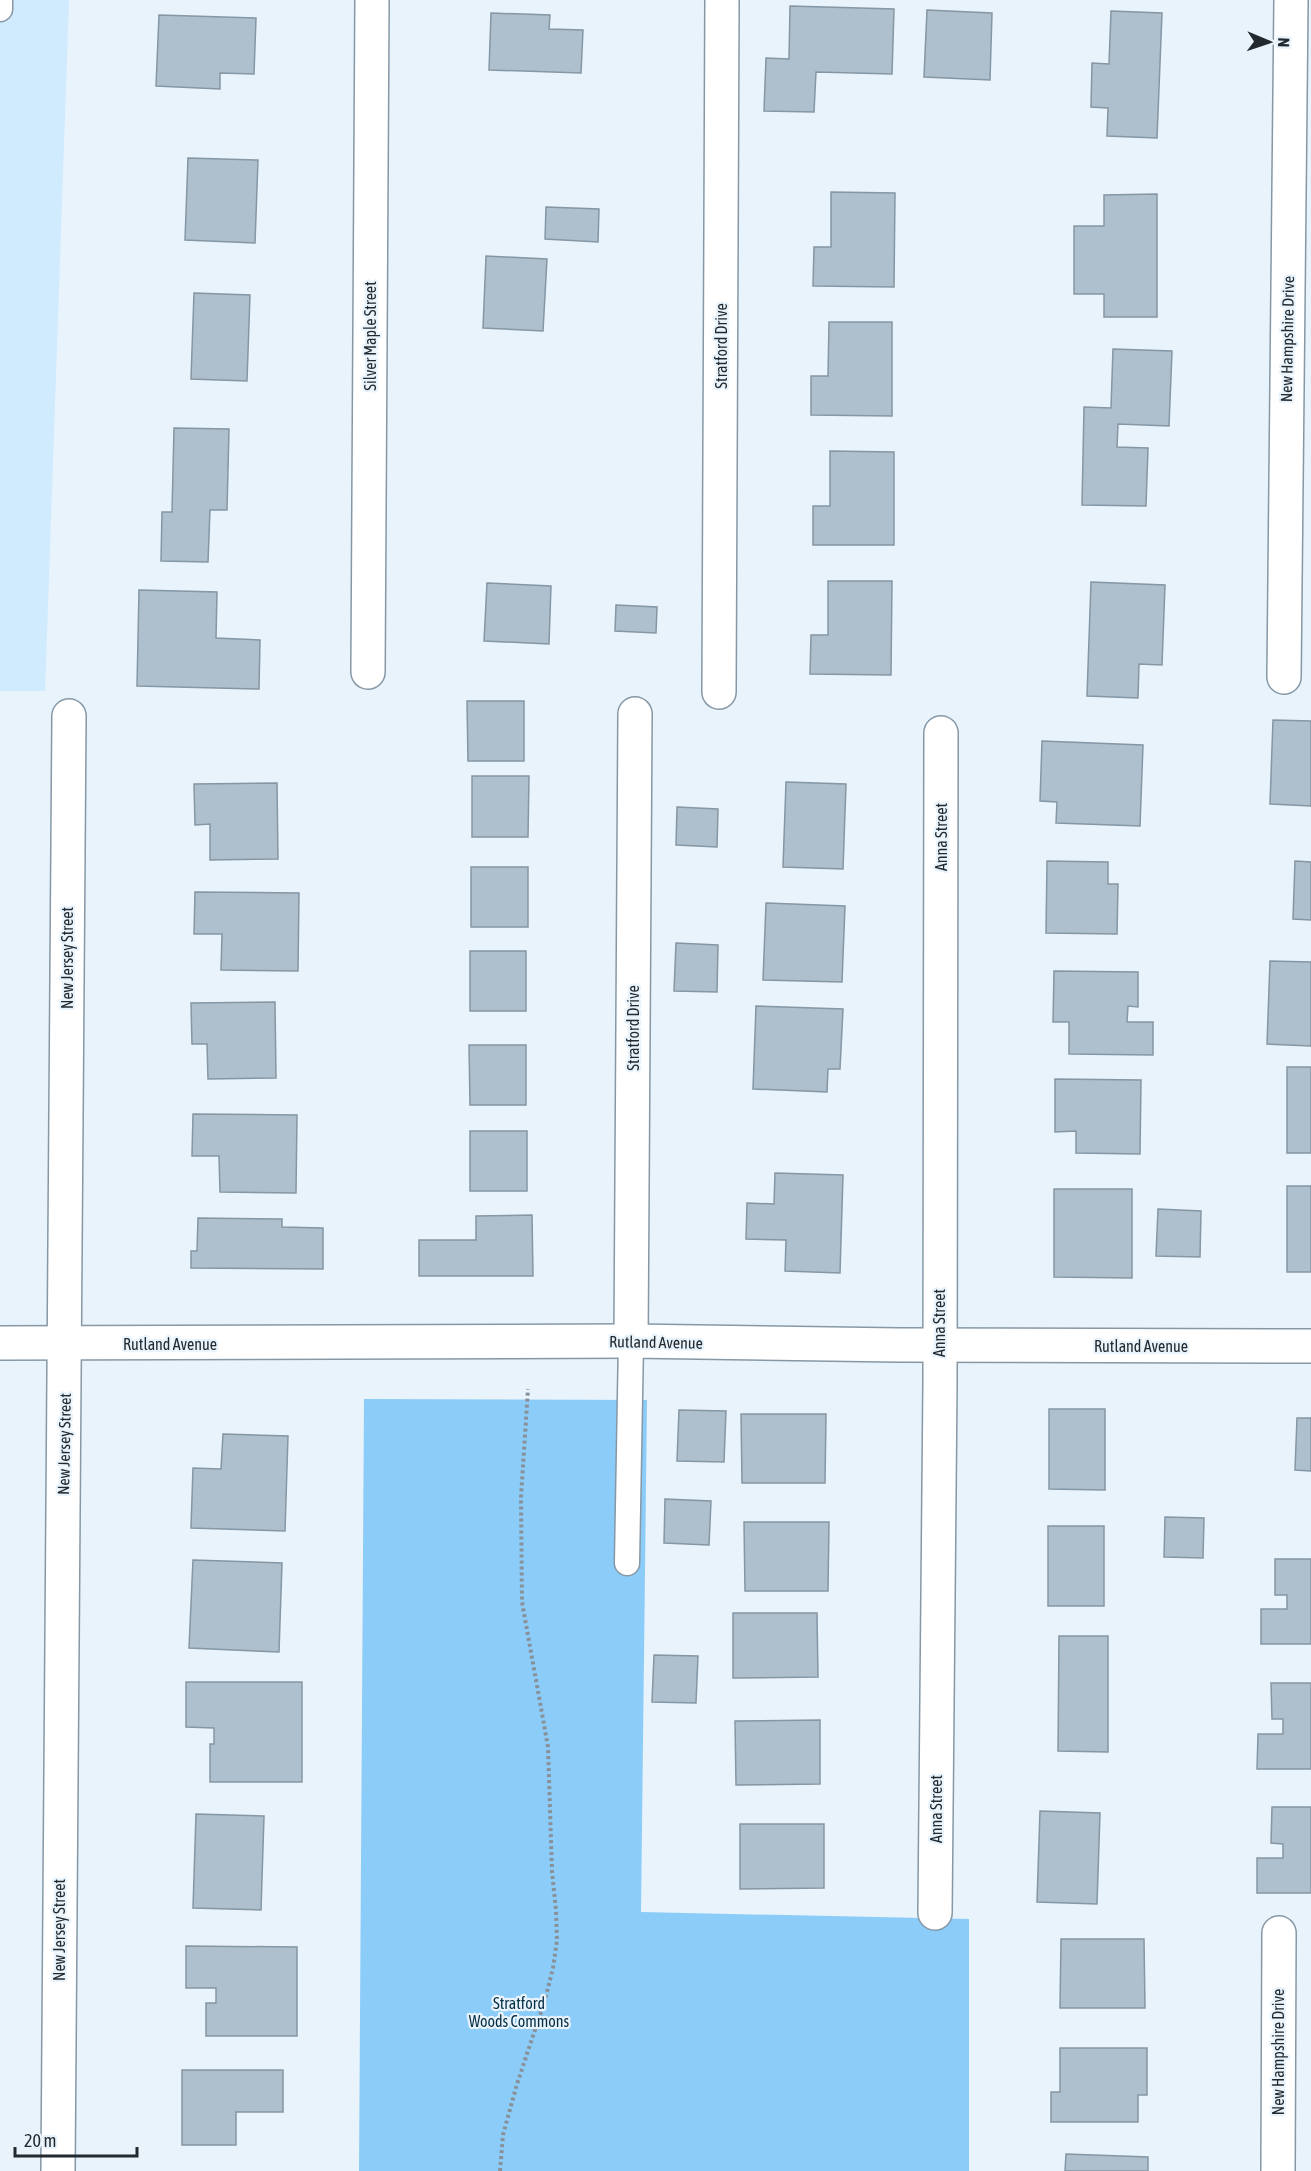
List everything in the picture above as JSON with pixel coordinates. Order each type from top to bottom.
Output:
[{"type":"street","name":"Silver Maple Street","points":[[368,672],[372,0]]},
{"type":"street","name":"Stratford Drive","points":[[719,692],[722,0]]},
{"type":"street","name":"New Hampshire Drive","points":[[1284,677],[1291,0]]},
{"type":"street","name":"Stratford Drive","points":[[631,1341],[635,714]]},
{"type":"street","name":"New Jersey Street","points":[[58,2171],[69,716]]},
{"type":"street","name":"Anna Street","points":[[934,1913],[941,733]]},
{"type":"street","name":"Rutland Avenue","points":[[0,1343],[631,1341],[1311,1346]]},
{"type":"street","name":"New Hampshire Drive","points":[[1278,2171],[1279,1934]]},
{"type":"lane","points":[[0,0],[0,9]]},
{"type":"lane","points":[[627,1563],[631,1341]]},
{"type":"path","points":[[500,2171],[503,2135],[553,1968],[557,1940],[552,1872],[548,1747],[522,1602],[521,1485],[528,1389]]},
{"type":"shaded area","points":[[0,0],[69,0],[45,691],[0,691]]},
{"type":"green space","name":"Stratford Woods Commons","points":[[364,1399],[647,1400],[641,1912],[969,1919],[969,2171],[359,2171]]},
{"type":"building","points":[[790,6],[894,9],[892,74],[816,72],[814,112],[764,111],[766,58],[789,59]]},
{"type":"building","points":[[927,10],[992,13],[990,80],[924,77]]},
{"type":"building","points":[[1111,11],[1162,13],[1157,138],[1107,136],[1108,108],[1091,107],[1092,63],[1109,64]]},
{"type":"building","points":[[491,13],[550,15],[549,29],[583,30],[581,73],[489,70]]},
{"type":"building","points":[[159,15],[256,18],[254,74],[220,73],[220,89],[156,86]]},
{"type":"building","points":[[188,158],[258,160],[255,243],[185,240]]},
{"type":"building","points":[[831,192],[895,193],[894,287],[813,286],[814,247],[831,247]]},
{"type":"building","points":[[1157,194],[1157,317],[1104,317],[1104,294],[1074,294],[1074,226],[1104,226],[1104,195]]},
{"type":"building","points":[[546,207],[599,209],[598,242],[545,239]]},
{"type":"building","points":[[486,256],[547,259],[543,331],[483,328]]},
{"type":"building","points":[[194,293],[250,295],[247,381],[191,379]]},
{"type":"building","points":[[829,322],[892,322],[892,416],[811,415],[811,376],[828,376]]},
{"type":"building","points":[[1113,349],[1172,351],[1169,426],[1118,424],[1117,447],[1148,448],[1146,506],[1082,505],[1084,407],[1111,408]]},
{"type":"building","points":[[174,428],[229,429],[227,510],[210,510],[208,562],[161,561],[162,512],[172,512]]},
{"type":"building","points":[[830,451],[894,452],[894,545],[813,545],[813,506],[830,506]]},
{"type":"building","points":[[828,581],[892,581],[891,675],[810,674],[811,635],[828,635]]},
{"type":"building","points":[[1091,582],[1165,585],[1162,665],[1139,664],[1138,698],[1087,696]]},
{"type":"building","points":[[487,583],[551,586],[549,644],[484,641]]},
{"type":"building","points":[[139,590],[217,592],[216,638],[260,640],[259,689],[137,686]]},
{"type":"building","points":[[616,605],[657,607],[656,633],[615,631]]},
{"type":"building","points":[[467,701],[524,701],[524,761],[468,761]]},
{"type":"building","points":[[1273,720],[1311,721],[1311,806],[1270,804]]},
{"type":"building","points":[[1042,741],[1143,745],[1140,826],[1056,823],[1057,802],[1040,801]]},
{"type":"building","points":[[472,776],[529,776],[528,837],[472,837]]},
{"type":"building","points":[[786,782],[846,784],[843,869],[783,867]]},
{"type":"building","points":[[277,783],[278,859],[210,860],[210,824],[195,825],[194,784]]},
{"type":"building","points":[[677,807],[718,809],[717,847],[676,845]]},
{"type":"building","points":[[1047,861],[1108,862],[1108,884],[1118,884],[1117,934],[1046,933]]},
{"type":"building","points":[[1295,861],[1311,862],[1311,920],[1293,919]]},
{"type":"building","points":[[471,867],[528,867],[528,927],[471,927]]},
{"type":"building","points":[[195,892],[299,893],[298,971],[221,970],[222,934],[194,934]]},
{"type":"building","points":[[766,903],[845,906],[842,982],[763,980]]},
{"type":"building","points":[[676,943],[718,945],[717,992],[674,991]]},
{"type":"building","points":[[470,951],[526,951],[526,1011],[470,1011]]},
{"type":"building","points":[[1270,961],[1311,962],[1311,1046],[1267,1044]]},
{"type":"building","points":[[1054,971],[1138,972],[1138,1007],[1128,1006],[1127,1022],[1153,1022],[1153,1055],[1069,1054],[1069,1022],[1053,1022]]},
{"type":"building","points":[[275,1002],[276,1078],[208,1079],[207,1044],[192,1044],[191,1003]]},
{"type":"building","points":[[756,1006],[843,1009],[840,1069],[828,1069],[827,1092],[753,1089]]},
{"type":"building","points":[[469,1045],[526,1045],[526,1105],[470,1105]]},
{"type":"building","points":[[1287,1067],[1311,1067],[1311,1153],[1287,1153]]},
{"type":"building","points":[[1055,1079],[1141,1080],[1140,1154],[1076,1153],[1076,1131],[1055,1132]]},
{"type":"building","points":[[193,1114],[297,1115],[296,1193],[220,1192],[219,1156],[192,1156]]},
{"type":"building","points":[[470,1131],[527,1131],[527,1191],[470,1191]]},
{"type":"building","points":[[775,1173],[843,1175],[840,1273],[785,1271],[786,1240],[746,1239],[747,1203],[774,1204]]},
{"type":"building","points":[[1287,1186],[1311,1186],[1311,1272],[1287,1272]]},
{"type":"building","points":[[1054,1189],[1132,1189],[1132,1278],[1054,1277]]},
{"type":"building","points":[[1158,1209],[1201,1211],[1200,1257],[1156,1256]]},
{"type":"building","points":[[532,1215],[533,1276],[419,1276],[419,1240],[476,1240],[476,1216]]},
{"type":"building","points":[[198,1218],[282,1219],[282,1227],[323,1228],[323,1269],[191,1268],[191,1251],[197,1251]]},
{"type":"building","points":[[1049,1409],[1105,1409],[1105,1490],[1049,1489]]},
{"type":"building","points":[[679,1410],[726,1411],[724,1462],[677,1461]]},
{"type":"building","points":[[741,1414],[826,1414],[825,1483],[742,1483]]},
{"type":"building","points":[[1297,1418],[1311,1418],[1311,1471],[1295,1470]]},
{"type":"building","points":[[223,1434],[288,1436],[285,1531],[191,1528],[193,1468],[221,1469]]},
{"type":"building","points":[[665,1499],[711,1501],[709,1545],[664,1543]]},
{"type":"building","points":[[1165,1517],[1204,1518],[1203,1558],[1164,1557]]},
{"type":"building","points":[[744,1522],[829,1522],[828,1591],[745,1591]]},
{"type":"building","points":[[1048,1526],[1104,1526],[1104,1606],[1048,1606]]},
{"type":"building","points":[[1275,1559],[1311,1559],[1311,1644],[1261,1644],[1261,1609],[1287,1609],[1287,1595],[1275,1595]]},
{"type":"building","points":[[193,1560],[282,1563],[279,1652],[189,1648]]},
{"type":"building","points":[[733,1613],[817,1613],[818,1677],[733,1678]]},
{"type":"building","points":[[1059,1636],[1108,1636],[1108,1752],[1058,1751]]},
{"type":"building","points":[[654,1655],[698,1656],[696,1703],[652,1702]]},
{"type":"building","points":[[186,1682],[302,1682],[302,1782],[210,1782],[210,1744],[214,1744],[214,1728],[186,1727]]},
{"type":"building","points":[[1271,1683],[1311,1683],[1311,1769],[1257,1769],[1258,1734],[1283,1734],[1283,1719],[1272,1719]]},
{"type":"building","points":[[820,1720],[820,1784],[736,1785],[735,1721]]},
{"type":"building","points":[[1272,1807],[1311,1807],[1311,1893],[1257,1893],[1257,1858],[1283,1858],[1283,1844],[1271,1843]]},
{"type":"building","points":[[1040,1811],[1100,1813],[1097,1904],[1037,1902]]},
{"type":"building","points":[[196,1814],[264,1816],[261,1910],[193,1908]]},
{"type":"building","points":[[740,1824],[824,1824],[824,1888],[740,1889]]},
{"type":"building","points":[[1061,1939],[1144,1939],[1145,2008],[1060,2008]]},
{"type":"building","points":[[186,1946],[297,1947],[297,2036],[206,2036],[206,2003],[216,2003],[216,1988],[186,1988]]},
{"type":"building","points":[[1060,2048],[1147,2048],[1147,2095],[1138,2095],[1138,2122],[1051,2122],[1051,2092],[1060,2092]]},
{"type":"building","points":[[182,2070],[283,2070],[283,2112],[236,2112],[236,2145],[182,2145]]},
{"type":"building","points":[[1066,2154],[1148,2157],[1148,2171],[1065,2171]]}]
